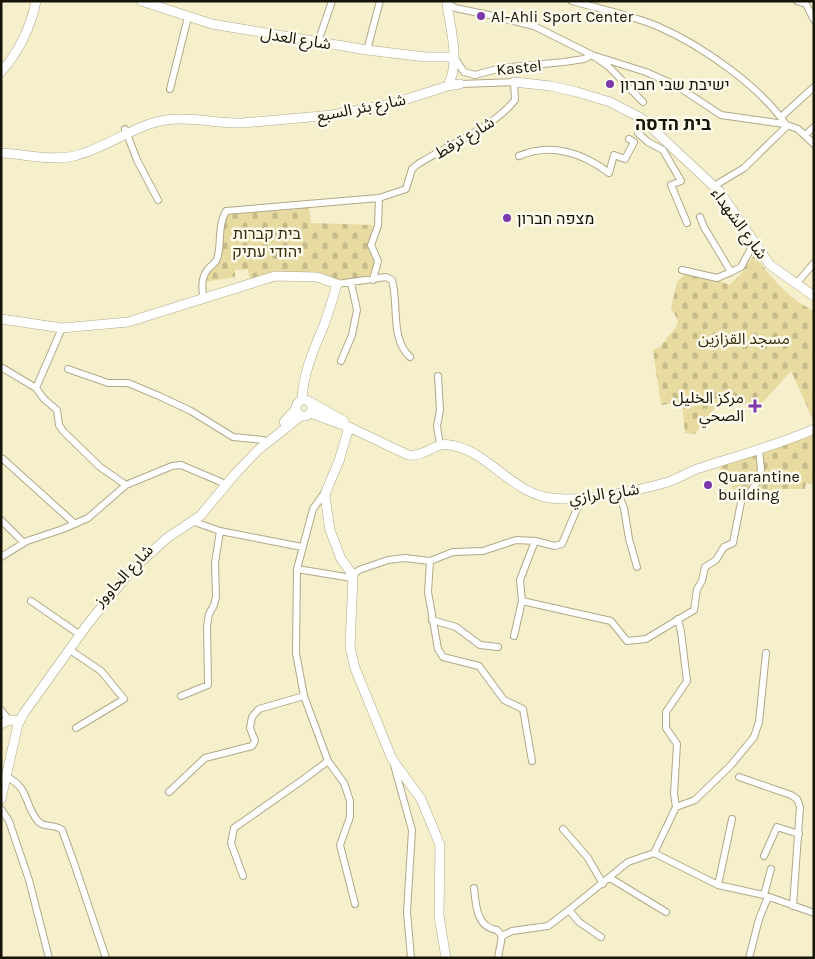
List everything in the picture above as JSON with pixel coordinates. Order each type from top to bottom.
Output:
[{"type":"main road","points":[[1,72],[12,60],[24,36],[36,1]]},
{"type":"main road","name":"شارع العدل","points":[[141,1],[212,24],[366,50],[426,58],[454,57]]},
{"type":"main road","points":[[448,3],[454,57],[448,86]]},
{"type":"main road","name":"شارع الشهداء","points":[[514,82],[539,84],[577,92],[610,102],[641,118],[720,192],[770,265],[814,296]]},
{"type":"main road","name":"شارع الشهداء","points":[[448,86],[460,84]]},
{"type":"main road","name":"شارع بئر السبع","points":[[1,153],[67,157],[81,154],[149,119],[179,115],[212,116],[242,123],[342,113],[391,104],[448,86]]},
{"type":"main road","name":"شارع بئر السبع","points":[[1,148],[49,152],[72,151],[126,131]]},
{"type":"main road","points":[[1,319],[62,328],[128,322],[275,276],[317,277],[337,284],[324,326],[312,351],[303,389],[306,401],[312,407],[306,416],[298,413]]},
{"type":"main road","points":[[11,721],[70,650],[102,605],[131,571],[167,538],[207,509],[236,473],[298,413],[298,402],[306,401],[344,420],[349,427]]},
{"type":"main road","points":[[310,412],[349,427],[408,455],[417,456],[440,445]]},
{"type":"main road","name":"شارع الحاووز","points":[[1,799],[11,721],[92,609],[136,558],[170,530],[195,513],[233,467],[287,419],[298,413]]},
{"type":"main road","points":[[349,427],[327,489],[326,504],[330,530],[341,559],[352,577],[350,647],[355,668],[392,759],[421,799],[440,845],[439,916],[446,958]]},
{"type":"main road","name":"شارع الرازي","points":[[440,445],[448,444],[471,451],[515,484],[534,494],[559,500],[581,499],[618,493],[670,481],[700,468],[759,450],[814,429]]},
{"type":"street","points":[[318,42],[332,1]]},
{"type":"street","points":[[366,50],[380,1]]},
{"type":"street","points":[[572,1],[656,26],[708,53],[739,76],[781,117],[787,126]]},
{"type":"street","points":[[797,1],[806,2],[814,20]]},
{"type":"street","points":[[448,3],[455,8],[534,26],[592,55],[608,66],[643,102]]},
{"type":"street","points":[[170,89],[188,17]]},
{"type":"street","points":[[592,55],[646,72],[677,86],[720,115],[787,126],[798,130],[814,144]]},
{"type":"street","name":"Kastel","points":[[454,57],[464,72],[475,75],[501,68],[584,59],[592,55]]},
{"type":"street","name":"شارع الشهداء","points":[[460,84],[514,82]]},
{"type":"street","name":"شارع ترفط","points":[[379,198],[406,189],[412,169],[418,164],[490,122],[509,108],[515,100],[514,82]]},
{"type":"street","points":[[781,117],[814,87]]},
{"type":"street","points":[[714,186],[744,168],[787,126]]},
{"type":"street","points":[[805,135],[814,128]]},
{"type":"street","points":[[126,131],[137,160],[158,200]]},
{"type":"street","points":[[638,133],[648,142],[663,150],[681,182],[671,185],[687,223]]},
{"type":"street","points":[[519,156],[538,150],[564,152],[592,160],[609,173],[614,156],[625,159],[634,142],[629,139]]},
{"type":"street","points":[[203,298],[204,273],[217,260],[219,234],[223,216],[226,212],[379,198],[378,226],[371,245],[378,261],[373,280]]},
{"type":"street","points":[[700,217],[730,272]]},
{"type":"street","points":[[682,270],[718,278],[741,267],[754,243]]},
{"type":"street","points":[[796,284],[814,263]]},
{"type":"street","points":[[337,284],[386,277],[392,280],[396,299],[399,341],[410,357]]},
{"type":"street","points":[[341,361],[352,335],[357,310],[351,283]]},
{"type":"street","points":[[36,388],[62,328]]},
{"type":"street","points":[[1,367],[36,388],[44,399],[57,410],[59,425],[63,431],[100,467],[126,485]]},
{"type":"street","points":[[68,369],[108,383],[128,383],[191,412],[233,437],[263,440]]},
{"type":"street","points":[[438,376],[440,410],[437,426],[440,445]]},
{"type":"street","points":[[522,601],[611,621],[627,641],[646,639],[694,610],[696,589],[702,580],[706,567],[716,560],[724,547],[733,543],[742,497],[747,496],[759,479],[761,470],[759,450]]},
{"type":"street","points":[[3,459],[76,524]]},
{"type":"street","points":[[1,557],[24,543],[88,518],[126,485],[178,465],[221,482]]},
{"type":"street","points":[[327,489],[313,509],[297,569],[296,653],[304,696],[328,760],[344,783],[350,801],[350,817],[340,845],[355,904]]},
{"type":"street","points":[[618,493],[624,508],[628,539],[637,567]]},
{"type":"street","points":[[297,569],[352,577],[359,570],[388,560],[405,558],[430,561],[453,552],[483,551],[516,540],[535,541],[555,546],[562,544],[581,499]]},
{"type":"street","points":[[1,520],[24,543]]},
{"type":"street","points":[[192,521],[220,531],[302,547]]},
{"type":"street","points":[[181,696],[208,685],[207,626],[209,614],[216,596],[215,563],[220,531]]},
{"type":"street","points":[[514,636],[522,601],[520,578],[535,541]]},
{"type":"street","points":[[430,561],[428,592],[438,649],[443,657],[479,666],[504,700],[523,709],[532,761]]},
{"type":"street","points":[[31,601],[76,632]]},
{"type":"street","points":[[502,936],[512,931],[548,926],[628,862],[654,853],[676,807],[674,794],[677,744],[666,728],[666,712],[687,681],[678,619]]},
{"type":"street","points":[[432,620],[456,627],[476,643],[498,647]]},
{"type":"street","points":[[70,650],[101,671],[124,699],[76,728]]},
{"type":"street","points":[[676,807],[695,800],[731,765],[754,737],[759,722],[766,654]]},
{"type":"street","points":[[169,792],[205,758],[252,746],[255,741],[250,728],[252,717],[259,709],[304,696]]},
{"type":"street","points":[[1,710],[11,721]]},
{"type":"street","points":[[392,759],[412,830],[407,912],[411,958]]},
{"type":"street","points":[[243,876],[230,843],[234,828],[328,760]]},
{"type":"street","points":[[4,777],[20,785],[37,820],[42,825],[58,827],[62,830],[106,958]]},
{"type":"street","points":[[739,777],[795,797],[800,806],[793,906]]},
{"type":"street","points":[[1,809],[9,821],[29,880],[50,958]]},
{"type":"street","points":[[718,885],[732,819]]},
{"type":"street","points":[[764,856],[777,827],[799,834]]},
{"type":"street","points":[[563,829],[588,858],[602,884]]},
{"type":"street","points":[[654,853],[718,885],[766,896],[814,913]]},
{"type":"street","points":[[749,958],[766,896],[771,869]]},
{"type":"street","points":[[610,878],[666,912]]},
{"type":"street","points":[[474,888],[477,914],[491,929],[498,930],[502,936],[498,958]]},
{"type":"street","points":[[569,910],[579,922],[601,936]]},
{"type":"green space","name":"בית קברות יהודי עתיק","points":[[309,208],[311,223],[373,225],[370,250],[375,262],[369,277],[335,280],[281,273],[250,279],[248,269],[235,270],[235,277],[205,282],[209,272],[219,262],[222,225],[228,215],[237,212]]},
{"type":"green space","name":"مسجد القزازين","points":[[754,255],[788,294],[814,311],[814,422],[791,371],[756,410],[727,392],[695,434],[685,433],[682,402],[661,405],[653,350],[662,345],[676,326],[678,320],[671,308],[677,282],[687,272],[716,279],[729,285],[740,275]]},
{"type":"green space","points":[[814,431],[814,485],[806,483],[805,489],[784,489],[762,494],[758,493],[756,489],[761,481],[763,472],[762,454],[769,449]]},
{"type":"green space","points":[[755,454],[757,456],[758,475],[746,494],[732,495],[731,474],[718,474],[719,469],[730,461]]},
{"type":"place","name":"Al-Ahli Sport Center","points":[[481,16]]},
{"type":"place","name":"ישיבת שבי חברון","points":[[610,84]]},
{"type":"place","name":"מצפה חברון","points":[[507,218]]},
{"type":"place","name":"مركز الخليل الصحي","points":[[755,406]]},
{"type":"place","name":"Quarantine building","points":[[708,485]]},
{"type":"district","name":"בית הדסה","points":[[673,124]]}]
